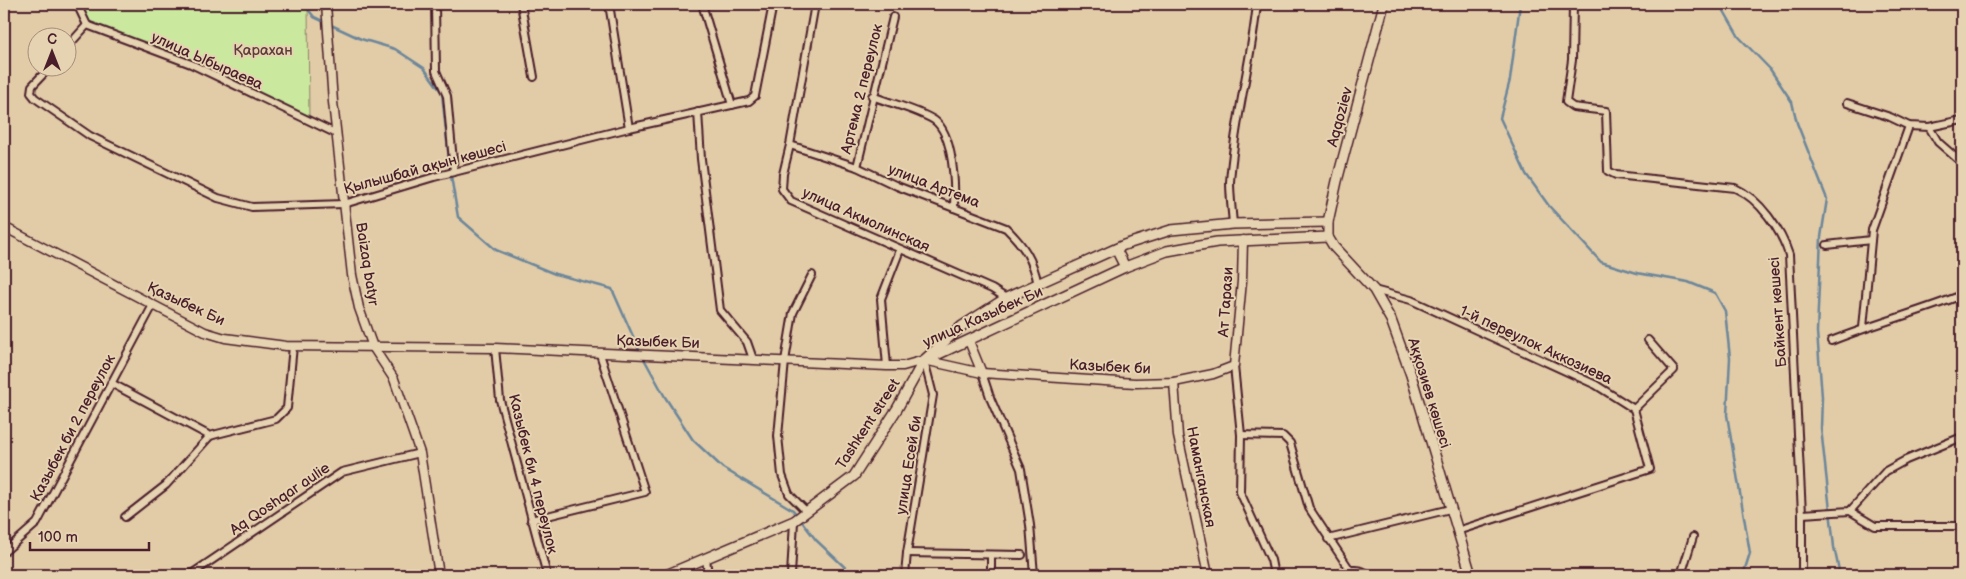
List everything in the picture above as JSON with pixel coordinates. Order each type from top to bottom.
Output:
[{"type":"main road","name":"Aqqoziev","points":[[1328,237],[1328,222],[1384,4]]},
{"type":"main road","name":"улица Казыбек Би","points":[[924,360],[962,326],[1006,298],[1116,249],[1171,230],[1232,224],[1328,222]]},
{"type":"main road","name":"улица Казыбек Би","points":[[924,360],[932,359],[1124,267],[1167,251],[1243,240],[1328,237]]},
{"type":"main road","name":"Аққозиев көшесі","points":[[1328,237],[1334,247],[1374,290],[1391,320],[1411,375],[1471,575]]},
{"type":"main road","points":[[1116,249],[1124,267]]},
{"type":"main road","name":"Tashkent street","points":[[666,575],[794,521],[854,476],[897,408],[924,360]]},
{"type":"street","points":[[78,4],[86,25],[78,34]]},
{"type":"street","name":"Baizaq batyr","points":[[326,4],[337,134],[352,274],[359,308],[373,346],[394,379],[420,454],[439,575]]},
{"type":"street","points":[[435,4],[436,71],[447,96],[454,172]]},
{"type":"street","points":[[521,4],[534,77]]},
{"type":"street","points":[[609,4],[629,128]]},
{"type":"street","points":[[702,4],[732,104]]},
{"type":"street","name":"Қылышбай ақын көшесі","points":[[39,78],[32,86],[31,93],[35,98],[90,136],[218,198],[252,207],[344,204],[454,172],[629,128],[749,101],[755,96],[772,4]]},
{"type":"street","name":"улица Акмолинская","points":[[815,4],[790,145],[782,174],[782,189],[791,201],[992,289],[1006,298]]},
{"type":"street","points":[[1232,224],[1230,184],[1236,132],[1254,37],[1257,4]]},
{"type":"street","name":"Байкент көшесі","points":[[1573,4],[1572,60],[1566,102],[1573,107],[1606,111],[1608,171],[1616,176],[1723,187],[1744,192],[1759,205],[1785,242],[1789,255],[1802,514],[1802,575]]},
{"type":"street","name":"Артема 2 переулок","points":[[856,167],[893,17]]},
{"type":"street","name":"улица Ыбыраева","points":[[86,25],[191,64],[337,134]]},
{"type":"street","points":[[872,96],[930,118],[939,125],[945,137],[955,176],[954,208]]},
{"type":"street","points":[[1847,103],[1890,117],[1908,126],[1929,127],[1962,120]]},
{"type":"street","points":[[698,112],[702,169],[720,310],[747,342],[753,359]]},
{"type":"street","points":[[1863,328],[1872,230],[1908,126]]},
{"type":"street","points":[[1929,127],[1938,142],[1962,163]]},
{"type":"street","name":"улица Артема","points":[[790,145],[856,167],[897,186],[1006,228],[1018,239],[1034,264],[1038,285]]},
{"type":"street","name":"Қазыбек Би","points":[[4,228],[153,305],[212,334],[226,338],[293,346],[496,348],[887,366],[903,366],[924,360]]},
{"type":"street","name":"Ат Тарази","points":[[1234,366],[1243,240]]},
{"type":"street","points":[[1827,245],[1871,240]]},
{"type":"street","points":[[887,366],[881,299],[900,250]]},
{"type":"street","points":[[806,511],[789,494],[782,475],[778,436],[785,361],[793,313],[812,275]]},
{"type":"street","name":"1-й переулок Аккозиева","points":[[1374,290],[1411,300],[1596,385],[1634,408]]},
{"type":"street","points":[[1831,340],[1962,296]]},
{"type":"street","name":"Казыбек би 2 переулок","points":[[4,552],[37,523],[153,305]]},
{"type":"street","points":[[1457,532],[1650,469],[1634,408],[1674,370],[1648,340]]},
{"type":"street","points":[[969,341],[991,400],[1021,469],[1030,525],[1034,575]]},
{"type":"street","points":[[125,517],[166,486],[210,436],[276,419],[287,408],[293,346]]},
{"type":"street","name":"Казыбек би 4 переулок","points":[[496,348],[500,400],[547,575]]},
{"type":"street","points":[[532,520],[645,492],[600,354]]},
{"type":"street","name":"Казыбек би","points":[[924,360],[982,373],[1135,383],[1174,382],[1213,374],[1234,366]]},
{"type":"street","name":"улица Есей би","points":[[905,575],[933,395],[924,360]]},
{"type":"street","points":[[1234,366],[1241,435],[1240,492],[1271,560],[1274,575]]},
{"type":"street","name":"Наманганская","points":[[1174,382],[1178,436],[1208,575]]},
{"type":"street","points":[[111,384],[210,436]]},
{"type":"street","points":[[1241,435],[1283,436],[1290,443],[1309,508],[1350,570]]},
{"type":"street","points":[[1850,510],[1886,471],[1906,460],[1962,437]]},
{"type":"street","name":"Aq Qoshqar aulie","points":[[190,575],[342,472],[420,454]]},
{"type":"street","points":[[1328,539],[1450,509]]},
{"type":"street","points":[[1802,514],[1850,510],[1875,526],[1962,526]]},
{"type":"street","points":[[791,575],[794,521]]},
{"type":"street","points":[[1681,575],[1693,537]]},
{"type":"street","points":[[907,553],[991,556],[1022,554]]},
{"type":"street","points":[[991,556],[991,575]]},
{"type":"street","points":[[706,558],[708,575]]},
{"type":"street","points":[[1336,575],[1350,570],[1364,571],[1368,575]]},
{"type":"green space","name":"Қарахан","points":[[81,4],[308,4],[309,119],[84,20]]},
{"type":"waterway","points":[[304,4],[314,17],[361,39],[395,49],[424,68],[442,93],[450,170],[458,217],[496,250],[555,274],[612,289],[640,352]]},
{"type":"waterway","points":[[1520,4],[1510,80],[1500,118],[1526,174],[1549,206],[1601,262],[1637,273],[1688,282],[1715,293],[1725,311],[1730,358],[1727,415],[1750,553],[1743,575]]},
{"type":"waterway","points":[[1720,4],[1739,37],[1770,69],[1792,102],[1797,123],[1827,199],[1821,237],[1817,332],[1822,397],[1821,428],[1834,547],[1840,575]]},
{"type":"waterway","points":[[643,357],[665,397],[693,440],[723,468],[793,510],[816,540],[853,575]]}]
